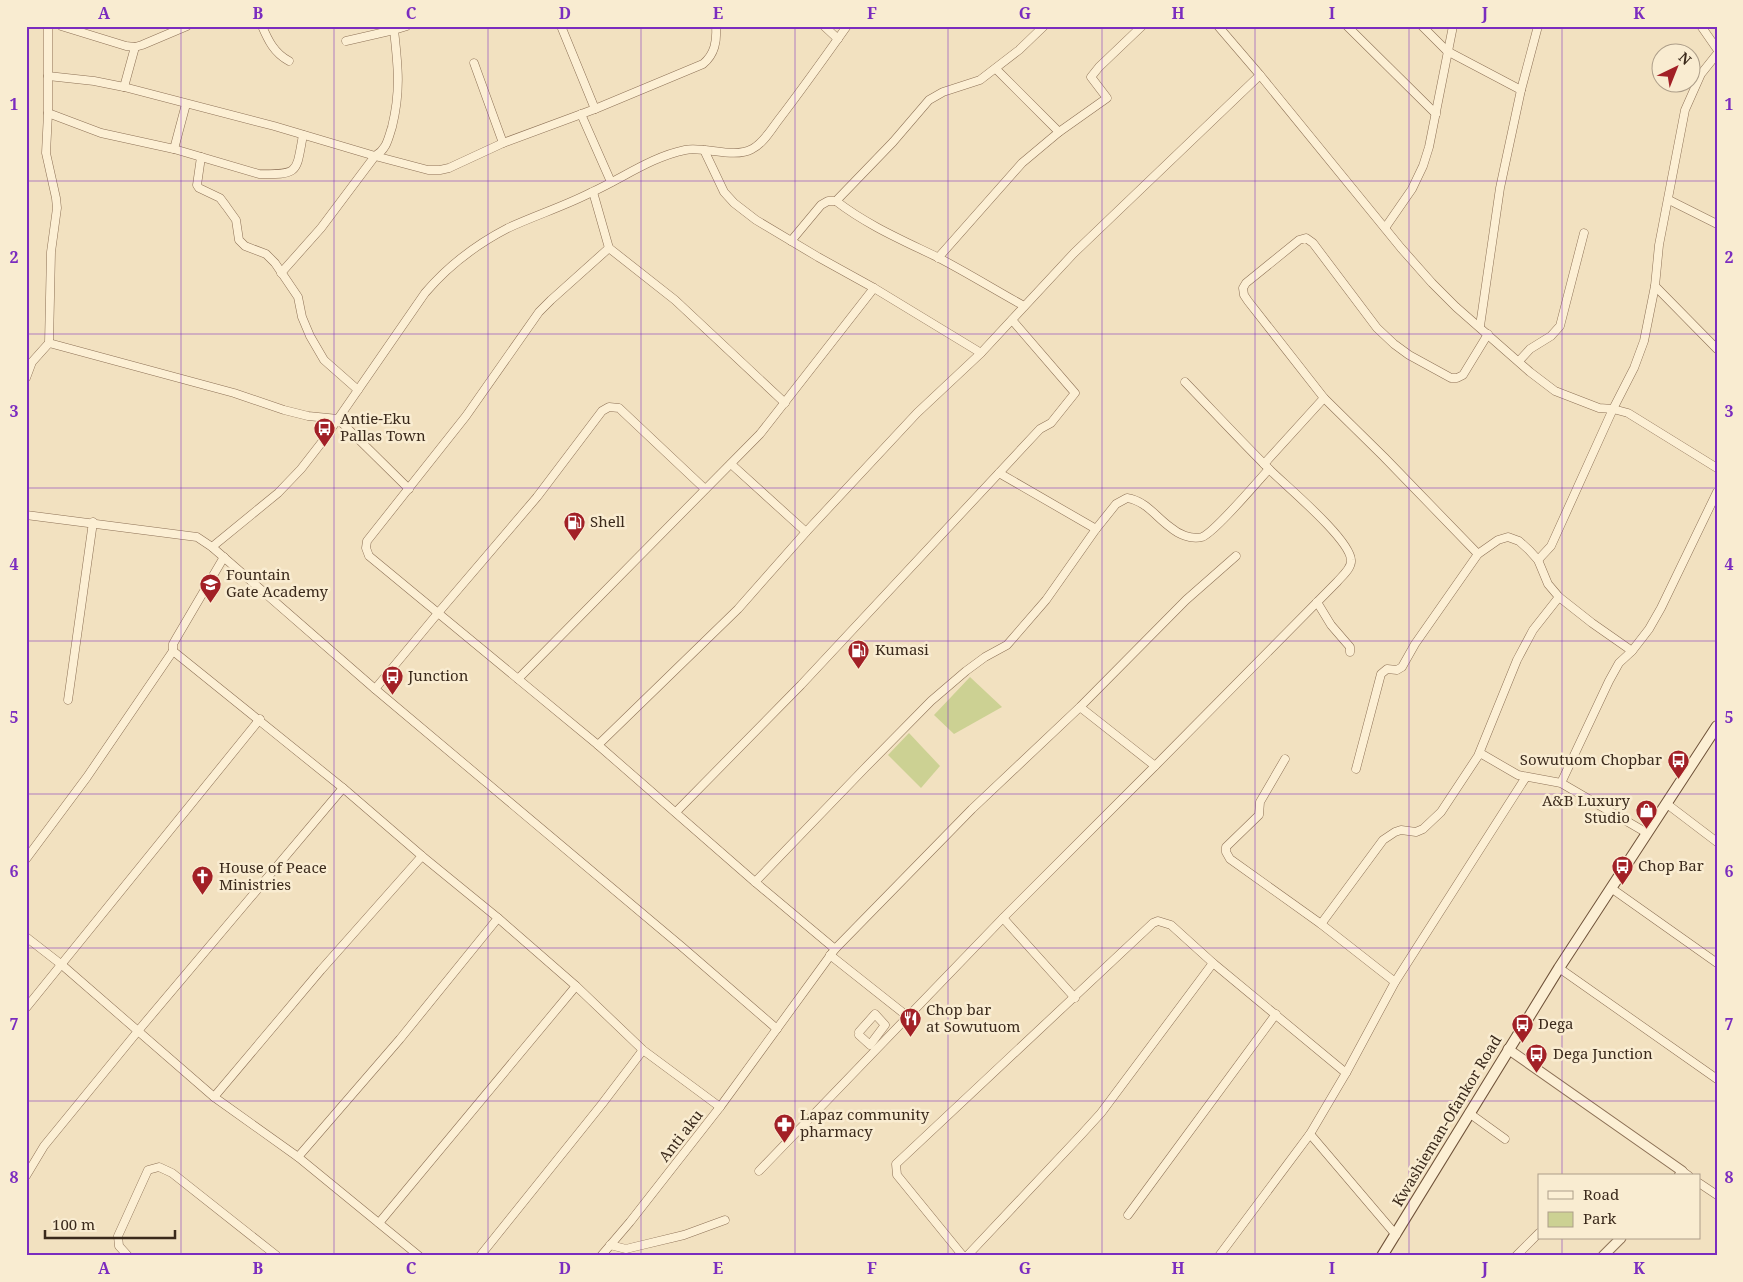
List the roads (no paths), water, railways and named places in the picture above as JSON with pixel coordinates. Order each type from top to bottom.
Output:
[{"type":"main road","name":"Kwashieman-Ofankor Road","points":[[1382,1256],[1508,1048],[1717,726]]},
{"type":"street","points":[[26,378],[32,362],[49,343],[50,252],[57,208],[46,153],[48,26]]},
{"type":"street","points":[[61,26],[126,46],[135,46],[187,26]]},
{"type":"street","points":[[262,26],[270,44],[281,57],[289,61]]},
{"type":"street","points":[[346,41],[407,26]]},
{"type":"street","points":[[561,26],[595,110]]},
{"type":"street","points":[[48,76],[94,81],[124,87],[252,120],[428,170],[440,170],[449,168],[502,143],[595,110],[704,64],[713,51],[716,41],[716,26]]},
{"type":"street","points":[[824,26],[838,39]]},
{"type":"street","points":[[212,547],[278,493],[306,462],[425,293],[458,260],[507,229],[593,192],[651,161],[694,148],[740,152],[752,149],[767,134],[847,26]]},
{"type":"street","points":[[836,201],[893,142],[929,100],[943,92],[980,80],[1020,50],[1044,26]]},
{"type":"street","points":[[938,258],[1022,163],[1059,132],[1107,98],[1091,77],[1142,26]]},
{"type":"street","points":[[1218,26],[1432,283],[1456,307],[1555,391],[1599,408],[1628,413],[1717,468]]},
{"type":"street","points":[[1347,26],[1436,114]]},
{"type":"street","points":[[1422,26],[1448,51],[1521,90]]},
{"type":"street","points":[[1386,228],[1412,189],[1423,166],[1436,114],[1452,26]]},
{"type":"street","points":[[1480,326],[1500,188],[1521,90],[1538,26]]},
{"type":"street","points":[[1701,26],[1717,49]]},
{"type":"street","points":[[281,273],[321,228],[375,156],[382,152],[386,145],[397,106],[399,84],[394,30]]},
{"type":"street","points":[[124,87],[135,46]]},
{"type":"street","points":[[1538,560],[1551,546],[1613,409],[1634,368],[1644,341],[1655,286],[1659,245],[1685,110],[1701,74],[1717,54]]},
{"type":"street","points":[[474,63],[502,143]]},
{"type":"street","points":[[996,69],[1059,132]]},
{"type":"street","points":[[598,745],[738,609],[806,532],[917,413],[981,353],[1074,253],[1260,75]]},
{"type":"street","points":[[174,149],[186,104]]},
{"type":"street","points":[[48,113],[100,132],[174,149],[258,174],[292,171],[297,166],[303,135]]},
{"type":"street","points":[[581,114],[611,182]]},
{"type":"street","points":[[704,150],[724,192],[734,203],[756,220],[874,288],[981,353]]},
{"type":"street","points":[[201,157],[197,185],[199,188],[220,198],[236,220],[239,240],[245,246],[266,254],[275,263],[298,297],[302,317],[310,336],[324,360],[358,390]]},
{"type":"street","points":[[593,192],[610,248],[675,300],[785,403]]},
{"type":"street","points":[[1669,200],[1717,224]]},
{"type":"street","points":[[791,241],[821,205],[828,201],[836,201],[853,215],[938,258],[1024,306]]},
{"type":"street","points":[[1519,361],[1530,349],[1551,336],[1560,326],[1584,233]]},
{"type":"street","points":[[1478,554],[1384,456],[1324,398],[1248,301],[1243,288],[1246,283],[1302,238],[1309,239],[1377,328],[1408,355],[1451,378],[1463,375],[1488,334]]},
{"type":"street","points":[[610,248],[539,312],[466,416],[367,541],[366,548],[370,556],[598,745],[907,1016]]},
{"type":"street","points":[[1655,286],[1717,349]]},
{"type":"street","points":[[518,679],[760,434],[874,288]]},
{"type":"street","points":[[676,812],[801,685],[1040,430],[1051,423],[1076,393],[1012,320]]},
{"type":"street","points":[[49,343],[234,393],[284,410],[308,416],[338,419],[409,489]]},
{"type":"street","points":[[759,1171],[907,1016],[1317,602],[1350,566],[1350,555],[1342,542],[1317,514],[1266,466],[1185,382]]},
{"type":"street","points":[[755,882],[931,701],[985,657],[1007,645],[1046,600],[1116,504],[1127,498],[1139,500],[1182,535],[1203,537],[1216,526],[1324,398]]},
{"type":"street","points":[[375,689],[537,497],[602,411],[609,407],[619,408],[705,489]]},
{"type":"street","points":[[731,464],[806,532]]},
{"type":"street","points":[[1000,472],[1096,529]]},
{"type":"street","points":[[1561,783],[1609,681],[1620,663],[1632,651],[1649,628],[1661,608],[1717,492]]},
{"type":"street","points":[[26,515],[93,522],[197,537],[212,547],[375,689],[674,939],[777,1029]]},
{"type":"street","points":[[68,700],[93,522]]},
{"type":"street","points":[[1356,769],[1381,674],[1387,669],[1397,670],[1402,667],[1415,644],[1478,554],[1498,540],[1508,537],[1522,544],[1538,560],[1548,584],[1559,597],[1632,651]]},
{"type":"street","name":"Anti aku","points":[[601,1256],[720,1107],[833,952],[972,810],[1080,707],[1186,600],[1236,556]]},
{"type":"street","points":[[26,859],[87,776],[173,651],[177,637],[224,557]]},
{"type":"street","points":[[1321,924],[1383,840],[1401,830],[1416,832],[1435,819],[1480,753],[1517,660],[1533,630],[1559,597]]},
{"type":"street","points":[[1317,602],[1331,625],[1350,647],[1350,652]]},
{"type":"street","points":[[173,651],[343,788],[498,918],[576,986],[643,1050],[720,1107]]},
{"type":"street","points":[[1080,707],[1155,766]]},
{"type":"street","points":[[26,1008],[260,720]]},
{"type":"street","points":[[1480,753],[1510,772],[1526,777],[1561,783],[1647,832]]},
{"type":"street","points":[[1285,759],[1260,802],[1259,815],[1226,847],[1226,852],[1230,859],[1321,924],[1395,982]]},
{"type":"street","points":[[1219,1256],[1310,1134],[1346,1073],[1395,982],[1526,777]]},
{"type":"street","points":[[26,1176],[44,1146],[138,1031],[343,788]]},
{"type":"street","points":[[1667,804],[1717,842]]},
{"type":"street","points":[[214,1097],[321,970],[422,856]]},
{"type":"street","points":[[1611,888],[1717,963]]},
{"type":"street","points":[[298,1157],[400,1039],[498,918]]},
{"type":"street","points":[[1003,918],[1074,998]]},
{"type":"street","points":[[1213,963],[1101,1113],[965,1256],[897,1175],[896,1164],[1153,923],[1158,921],[1171,925],[1213,963],[1346,1073]]},
{"type":"street","points":[[26,937],[62,965],[214,1097],[298,1157],[419,1256]]},
{"type":"street","points":[[1559,968],[1717,1079]]},
{"type":"street","points":[[379,1223],[576,986]]},
{"type":"street","points":[[1128,1215],[1276,1014]]},
{"type":"street","points":[[1508,1048],[1683,1174]]},
{"type":"street","points":[[480,1256],[643,1050]]},
{"type":"street","points":[[1469,1114],[1505,1139]]},
{"type":"street","points":[[1310,1134],[1396,1235]]},
{"type":"street","points":[[128,1256],[119,1246],[118,1236],[148,1170],[159,1166],[172,1172],[277,1256]]},
{"type":"street","points":[[1700,1184],[1717,1195]]},
{"type":"street","points":[[610,1245],[626,1249],[684,1235],[725,1220]]},
{"type":"street","points":[[1516,1256],[1538,1234]]},
{"type":"street","points":[[1603,1256],[1619,1240]]},
{"type":"place","name":"Antie-Eku Pallas Town","points":[[324,447]]},
{"type":"place","name":"Shell","points":[[574,541]]},
{"type":"place","name":"Fountain Gate Academy","points":[[210,603]]},
{"type":"place","name":"Kumasi","points":[[859,669]]},
{"type":"place","name":"Junction","points":[[392,695]]},
{"type":"place","name":"Sowutuom Chopbar","points":[[1678,779]]},
{"type":"place","name":"A&B Luxury Studio","points":[[1646,829]]},
{"type":"place","name":"Chop Bar","points":[[1622,885]]},
{"type":"place","name":"House of Peace Ministries","points":[[203,896]]},
{"type":"place","name":"Chop bar at Sowutuom","points":[[910,1038]]},
{"type":"place","name":"Dega","points":[[1522,1043]]},
{"type":"place","name":"Dega Junction","points":[[1537,1073]]},
{"type":"place","name":"Lapaz community pharmacy","points":[[784,1143]]}]
